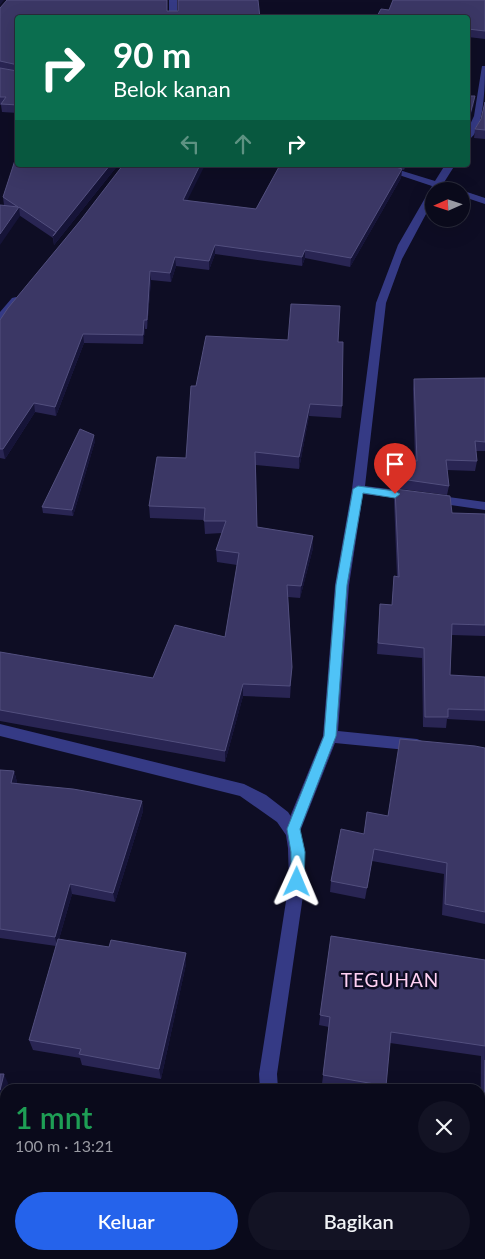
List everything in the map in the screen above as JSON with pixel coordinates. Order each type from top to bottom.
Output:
[{"type":"street","points":[[174,0],[174,15]]},
{"type":"street","points":[[470,133],[478,116],[485,68]]},
{"type":"street","points":[[379,167],[425,185]]},
{"type":"street","points":[[439,182],[449,167]]},
{"type":"street","points":[[470,196],[485,201]]},
{"type":"street","points":[[293,829],[330,736],[342,585],[358,489],[381,303],[388,275],[399,250],[425,206]]},
{"type":"street","points":[[0,318],[26,288]]},
{"type":"street","points":[[358,489],[485,506]]},
{"type":"street","points":[[0,730],[244,790],[268,804],[293,829],[298,852],[297,882],[268,1074],[269,1084]]},
{"type":"street","points":[[330,736],[437,747]]},
{"type":"building","points":[[7,0],[167,0],[167,11],[178,11],[178,0],[258,0],[260,15],[15,15],[15,64],[0,61],[0,8]]},
{"type":"building","points":[[393,0],[485,0],[485,31],[470,29],[470,15],[378,15],[381,9],[389,10]]},
{"type":"building","points":[[0,68],[15,71],[15,105],[1,104],[6,97],[0,97]]},
{"type":"building","points":[[470,96],[475,96],[470,115]]},
{"type":"building","points":[[485,102],[485,130],[475,129],[481,119]]},
{"type":"building","points":[[15,160],[15,167],[108,167],[53,236],[56,232],[19,207],[0,234],[0,205],[18,207],[3,197]]},
{"type":"building","points":[[121,167],[199,167],[183,200],[256,209],[279,167],[396,167],[402,169],[351,258],[305,250],[302,257],[215,245],[209,261],[175,257],[170,273],[150,271],[147,320],[144,320],[143,335],[83,334],[55,407],[34,403],[3,449],[0,449],[0,320]]},
{"type":"building","points":[[291,304],[340,306],[338,342],[343,342],[342,406],[310,404],[299,457],[255,452],[257,527],[313,536],[301,586],[287,585],[292,667],[290,686],[243,684],[225,751],[0,710],[0,652],[153,678],[175,625],[225,637],[239,553],[216,550],[226,521],[204,521],[205,508],[149,506],[157,457],[186,458],[191,386],[196,386],[206,336],[288,340]]},
{"type":"building","points":[[485,378],[485,442],[475,441],[477,461],[446,460],[449,486],[394,478],[393,460],[417,461],[414,379]]},
{"type":"building","points":[[80,429],[94,435],[72,510],[42,507]]},
{"type":"building","points":[[395,489],[450,496],[452,513],[485,514],[485,625],[452,624],[450,675],[485,677],[485,710],[448,709],[448,717],[425,717],[424,648],[378,643],[380,604],[392,605],[394,576],[399,577]]},
{"type":"building","points":[[400,739],[485,748],[485,912],[445,904],[447,863],[374,849],[367,888],[331,881],[341,829],[364,834],[367,812],[388,816]]},
{"type":"building","points":[[0,770],[14,771],[11,783],[73,789],[142,801],[113,893],[70,884],[55,937],[0,929]]},
{"type":"building","points":[[331,936],[485,960],[485,1046],[391,1032],[386,1084],[375,1084],[323,1075],[330,1017],[320,1015]]},
{"type":"building","points":[[58,939],[109,947],[111,940],[186,953],[159,1069],[79,1054],[81,1049],[29,1040]]},
{"type":"building","points":[[0,1074],[4,1074],[2,1084]]},
{"type":"district","name":"TEGUHAN","points":[[390,980]]},
{"type":"route","points":[[297,882],[298,852],[293,829],[330,736],[342,585],[358,489],[395,494]]}]
